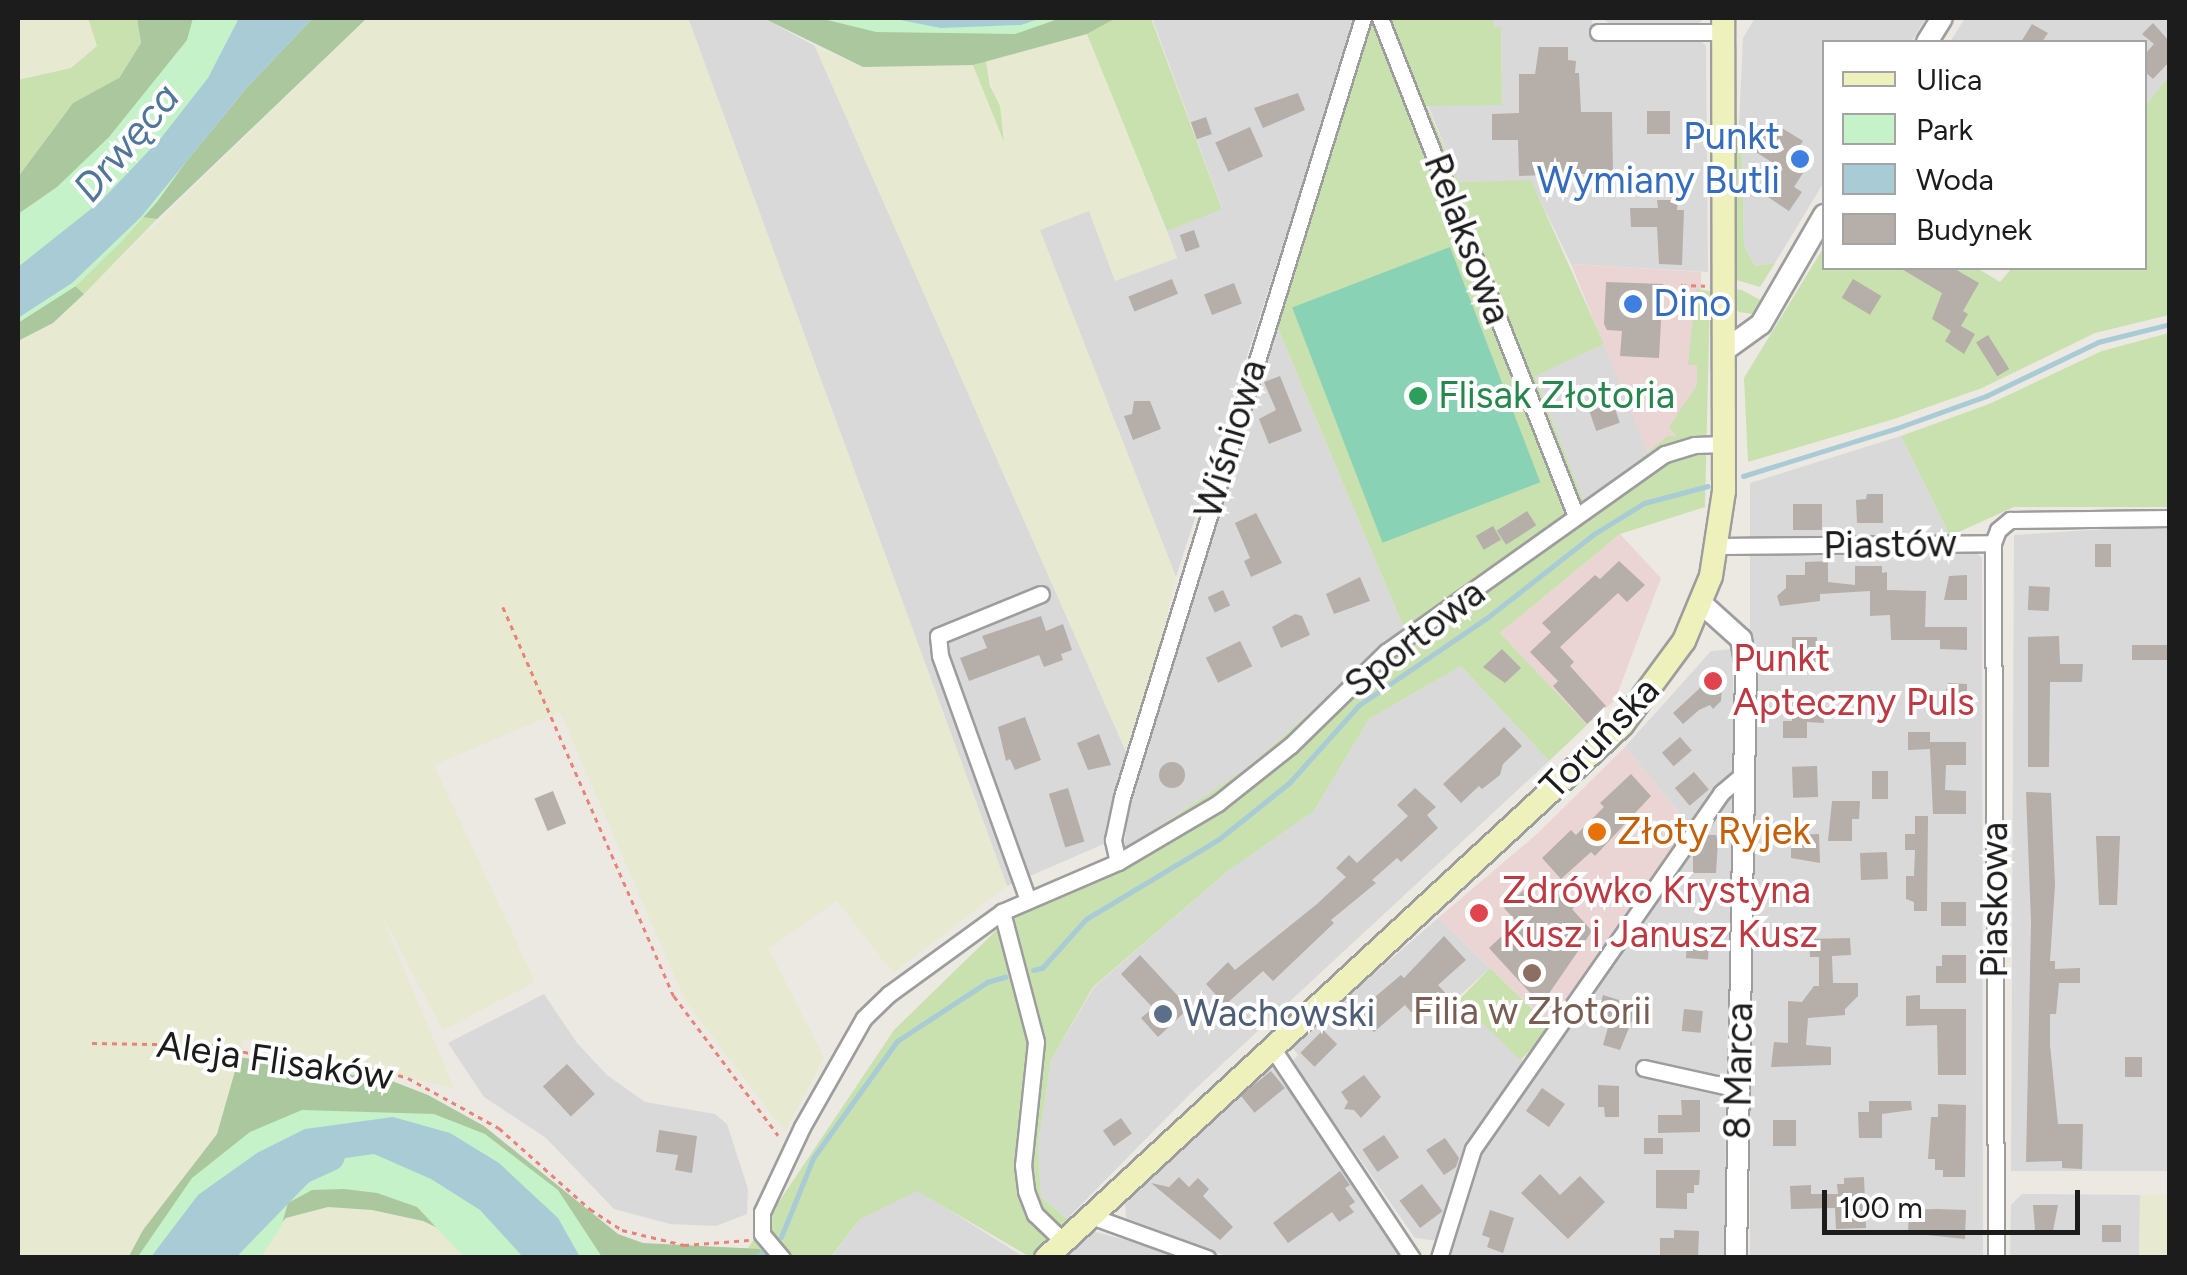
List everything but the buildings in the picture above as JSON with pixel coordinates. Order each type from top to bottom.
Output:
[{"type":"main road","name":"Toruńska","points":[[1054,1249],[1622,725],[1669,666],[1701,604],[1718,546],[1725,444],[1723,25]]},
{"type":"street","name":"Wiśniowa","points":[[1118,862],[1113,840],[1122,797],[1363,18]]},
{"type":"street","name":"Relaksowa","points":[[1380,18],[1576,516]]},
{"type":"street","points":[[1928,40],[1942,18]]},
{"type":"street","points":[[1598,32],[1723,25]]},
{"type":"street","points":[[1725,350],[1761,324],[1822,218]]},
{"type":"street","name":"Sportowa","points":[[1118,862],[1218,802],[1292,744],[1386,652],[1665,454],[1694,445],[1725,444]]},
{"type":"street","name":"Piastów","points":[[1718,546],[1994,544],[1998,530],[2010,520],[2170,518]]},
{"type":"street","name":"Piaskowa","points":[[1994,544],[1996,1258]]},
{"type":"street","points":[[1028,900],[940,655],[938,636],[953,626],[1041,594]]},
{"type":"street","name":"8 Marca","points":[[1701,604],[1734,630],[1744,646],[1736,1258]]},
{"type":"street","points":[[1439,1258],[1473,1148],[1721,793],[1745,773]]},
{"type":"street","points":[[782,1258],[762,1234],[762,1212],[790,1152],[864,1018],[904,982],[1002,912],[1118,862]]},
{"type":"street","points":[[1002,912],[1036,1042],[1023,1164],[1026,1191],[1054,1249]]},
{"type":"street","points":[[1271,1046],[1412,1258]]},
{"type":"street","points":[[1644,1068],[1738,1089]]},
{"type":"street","points":[[1088,1215],[1206,1258]]},
{"type":"path","points":[[1681,285],[1712,286]]},
{"type":"path","points":[[503,607],[674,996],[790,1152]]},
{"type":"path","name":"Aleja Flisaków","points":[[92,1044],[214,1045],[280,1060],[379,1070],[408,1078],[499,1128],[531,1152],[590,1208],[622,1230],[684,1244],[739,1244],[762,1234]]},
{"type":"shaded area","points":[[688,18],[763,18],[815,46],[1128,756],[1113,840],[1007,886]]},
{"type":"shaded area","points":[[1152,18],[1356,18],[1176,577],[1039,230],[1089,210],[1116,280],[1177,258],[1167,231],[1222,208]]},
{"type":"shaded area","points":[[1493,18],[1592,18],[1593,39],[1699,39],[1706,46],[1708,272],[1571,264],[1531,181],[1459,182],[1428,105],[1502,104],[1501,27],[1493,27]]},
{"type":"shaded area","points":[[1601,18],[1704,18],[1697,26],[1613,26]]},
{"type":"shaded area","points":[[1755,18],[1926,18],[1912,40],[1822,40],[1822,185],[1775,263],[1755,266],[1744,246],[1742,150],[1738,147],[1743,38]]},
{"type":"shaded area","points":[[1965,18],[2169,18],[2169,76],[2147,104],[2147,40],[1951,40]]},
{"type":"shaded area","points":[[1571,264],[1701,272],[1700,436],[1667,437],[1649,456]]},
{"type":"shaded area","points":[[1275,321],[1411,645],[1346,681],[1248,767],[1124,850],[1128,807]]},
{"type":"shaded area","points":[[1604,344],[1651,454],[1586,508],[1535,375]]},
{"type":"shaded area","points":[[1901,436],[1950,536],[1750,539],[1750,483]]},
{"type":"shaded area","points":[[2169,528],[2169,1171],[2011,1171],[2014,535]]},
{"type":"shaded area","points":[[1620,534],[1661,578],[1615,700],[1587,725],[1500,633]]},
{"type":"shaded area","points":[[1975,551],[1982,558],[1983,1257],[1750,1257],[1750,552]]},
{"type":"shaded area","points":[[1733,649],[1733,772],[1691,827],[1625,747],[1711,651]]},
{"type":"shaded area","points":[[1461,666],[1549,761],[1191,1093],[1067,1219],[1041,1197],[1038,1145],[1051,1060],[1094,987],[1228,871],[1314,811],[1369,719]]},
{"type":"shaded area","points":[[1625,747],[1691,827],[1552,1027],[1438,918],[1538,833]]},
{"type":"shaded area","points":[[1727,794],[1733,798],[1730,1082],[1639,1060],[1637,1073],[1726,1092],[1725,1257],[1449,1258],[1475,1156]]},
{"type":"shaded area","points":[[1438,918],[1490,968],[1457,998],[1526,1064],[1468,1147],[1439,1241],[1415,1238],[1292,1062],[1298,1055],[1291,1046]]},
{"type":"shaded area","points":[[544,994],[577,1043],[607,1075],[645,1102],[715,1114],[727,1124],[748,1189],[747,1214],[716,1226],[670,1224],[614,1209],[546,1138],[484,1097],[448,1043]]},
{"type":"shaded area","points":[[1272,1064],[1323,1129],[1406,1257],[1229,1257],[1126,1218],[1125,1202]]},
{"type":"shaded area","points":[[917,1190],[1024,1257],[831,1258],[859,1220]]},
{"type":"shaded area","points":[[2022,1194],[2140,1195],[2139,1257],[2010,1258],[2011,1205]]},
{"type":"shaded area","points":[[1092,1231],[1172,1252],[1184,1258],[1062,1258]]},
{"type":"green space","points":[[18,18],[88,18],[98,45],[71,68],[18,80]]},
{"type":"green space","points":[[88,18],[137,18],[141,43],[118,79],[73,103],[18,177],[18,80],[71,68],[97,46]]},
{"type":"green space","points":[[137,18],[239,18],[18,265],[18,177],[73,103],[119,78],[141,43]]},
{"type":"green space","points":[[193,18],[297,18],[256,65],[157,202],[122,241],[76,286],[18,323],[18,214],[57,187],[109,137],[187,40]]},
{"type":"green space","points":[[313,18],[367,18],[157,219],[141,217],[248,86]]},
{"type":"green space","points":[[367,18],[688,18],[1007,886],[893,973],[837,901],[768,948],[824,1057],[785,1132],[685,1000],[560,712],[434,765],[535,982],[443,1030],[379,910],[454,1088],[244,1039],[217,1134],[143,1230],[128,1257],[18,1258],[18,341],[53,323]]},
{"type":"green space","points":[[763,18],[1116,18],[1087,34],[973,65],[863,67]]},
{"type":"green space","points":[[819,18],[1061,18],[1015,34],[876,32]]},
{"type":"green space","points":[[1116,18],[1151,18],[1222,209],[1167,231],[1087,34]]},
{"type":"green space","points":[[1372,18],[1493,18],[1494,27],[1501,27],[1502,105],[1427,106],[1459,182],[1531,180],[1604,344],[1535,376],[1586,507],[1667,436],[1676,436],[1669,427],[1697,385],[1697,365],[1688,365],[1696,289],[1710,291],[1705,507],[1620,534],[1500,633],[1587,725],[1549,761],[1461,666],[1369,719],[1314,811],[1228,871],[1093,987],[1051,1060],[1038,1145],[1041,1197],[1067,1219],[1030,1257],[917,1191],[859,1220],[831,1257],[604,1257],[623,1247],[748,1248],[894,1030],[1010,917],[1124,850],[1248,767],[1346,681],[1411,645],[1275,321]]},
{"type":"green space","points":[[1087,34],[1177,258],[1115,281],[1089,211],[1040,230],[1176,577],[1113,840],[1128,756],[815,47],[863,67],[973,65],[1006,140],[986,61]]},
{"type":"green space","points":[[986,61],[990,86],[1000,106],[1004,142],[973,65]]},
{"type":"green space","points":[[2169,76],[2169,315],[2095,333],[1982,388],[1894,419],[1748,462],[1744,378],[1822,250],[1822,270],[1980,270],[2000,282],[2010,270],[2147,270],[2147,104]]},
{"type":"green space","points":[[1733,144],[1742,150],[1744,246],[1755,266],[1775,263],[1760,287],[1733,279]]},
{"type":"green space","points":[[141,217],[157,219],[84,294],[72,283]]},
{"type":"green space","name":"Flisak Złotoria","points":[[1450,247],[1540,482],[1383,543],[1292,308]]},
{"type":"green space","points":[[72,283],[84,294],[53,323],[18,341],[18,318]]},
{"type":"green space","points":[[1733,289],[1764,302],[1752,314],[1739,312],[1733,306]]},
{"type":"green space","points":[[2169,333],[2169,507],[2014,507],[1950,536],[1901,436],[1989,404],[2102,351]]},
{"type":"green space","points":[[1490,968],[1552,1028],[1521,1060],[1459,1000]]},
{"type":"green space","points":[[239,1057],[392,1081],[428,1095],[484,1126],[618,1234],[643,1243],[759,1249],[771,1257],[580,1257],[450,1133],[151,1257],[128,1258],[143,1230],[217,1134]]},
{"type":"green space","points":[[302,1110],[434,1114],[485,1134],[558,1190],[602,1257],[464,1257],[417,1207],[377,1193],[344,1189],[312,1190],[288,1203],[281,1227],[261,1257],[137,1258],[192,1178],[250,1132]]},
{"type":"green space","points":[[374,1154],[461,1239],[423,1221],[372,1210],[328,1207],[286,1218],[249,1257],[214,1258],[265,1193]]},
{"type":"green space","points":[[2140,1195],[2169,1195],[2169,1257],[2140,1257]]},
{"type":"green space","points":[[328,1207],[372,1210],[423,1221],[461,1239],[478,1258],[249,1258],[286,1218]]},
{"type":"water","points":[[239,18],[313,18],[248,86],[141,217],[72,283],[18,318],[18,267],[101,201],[161,138],[208,78]]},
{"type":"water","points":[[890,18],[1042,18],[1021,25],[941,28]]},
{"type":"water","points":[[393,1117],[450,1133],[499,1163],[558,1218],[580,1257],[523,1257],[480,1210],[431,1179],[374,1154],[317,1162],[265,1193],[214,1257],[151,1257],[198,1195],[257,1153],[305,1129]]},
{"type":"waterway","points":[[1743,476],[1986,396],[2098,342],[2170,324]]},
{"type":"waterway","points":[[1033,970],[1042,968],[1086,919],[1219,839],[1289,783],[1359,705],[1488,617],[1594,534],[1644,503],[1708,486]]},
{"type":"waterway","points":[[781,1237],[813,1158],[897,1041],[987,982],[1005,977]]},
{"type":"waterway","name":"Drwęca","points":[[220,1258],[227,1245],[300,1170],[330,1156]]},
{"type":"waterway","points":[[754,1258],[765,1251]]},
{"type":"place","name":"Punkt Wymiany Butli","points":[[1800,159]]},
{"type":"place","name":"Dino","points":[[1633,304]]},
{"type":"place","name":"Flisak Złotoria","points":[[1418,396]]},
{"type":"place","name":"Punkt Apteczny Puls","points":[[1713,681]]},
{"type":"place","name":"Złoty Ryjek","points":[[1597,832]]},
{"type":"place","name":"Zdrówko Krystyna Kusz i Janusz Kusz","points":[[1479,913]]},
{"type":"place","name":"Filia w Złotorii","points":[[1532,973]]},
{"type":"place","name":"Wachowski","points":[[1163,1014]]}]
